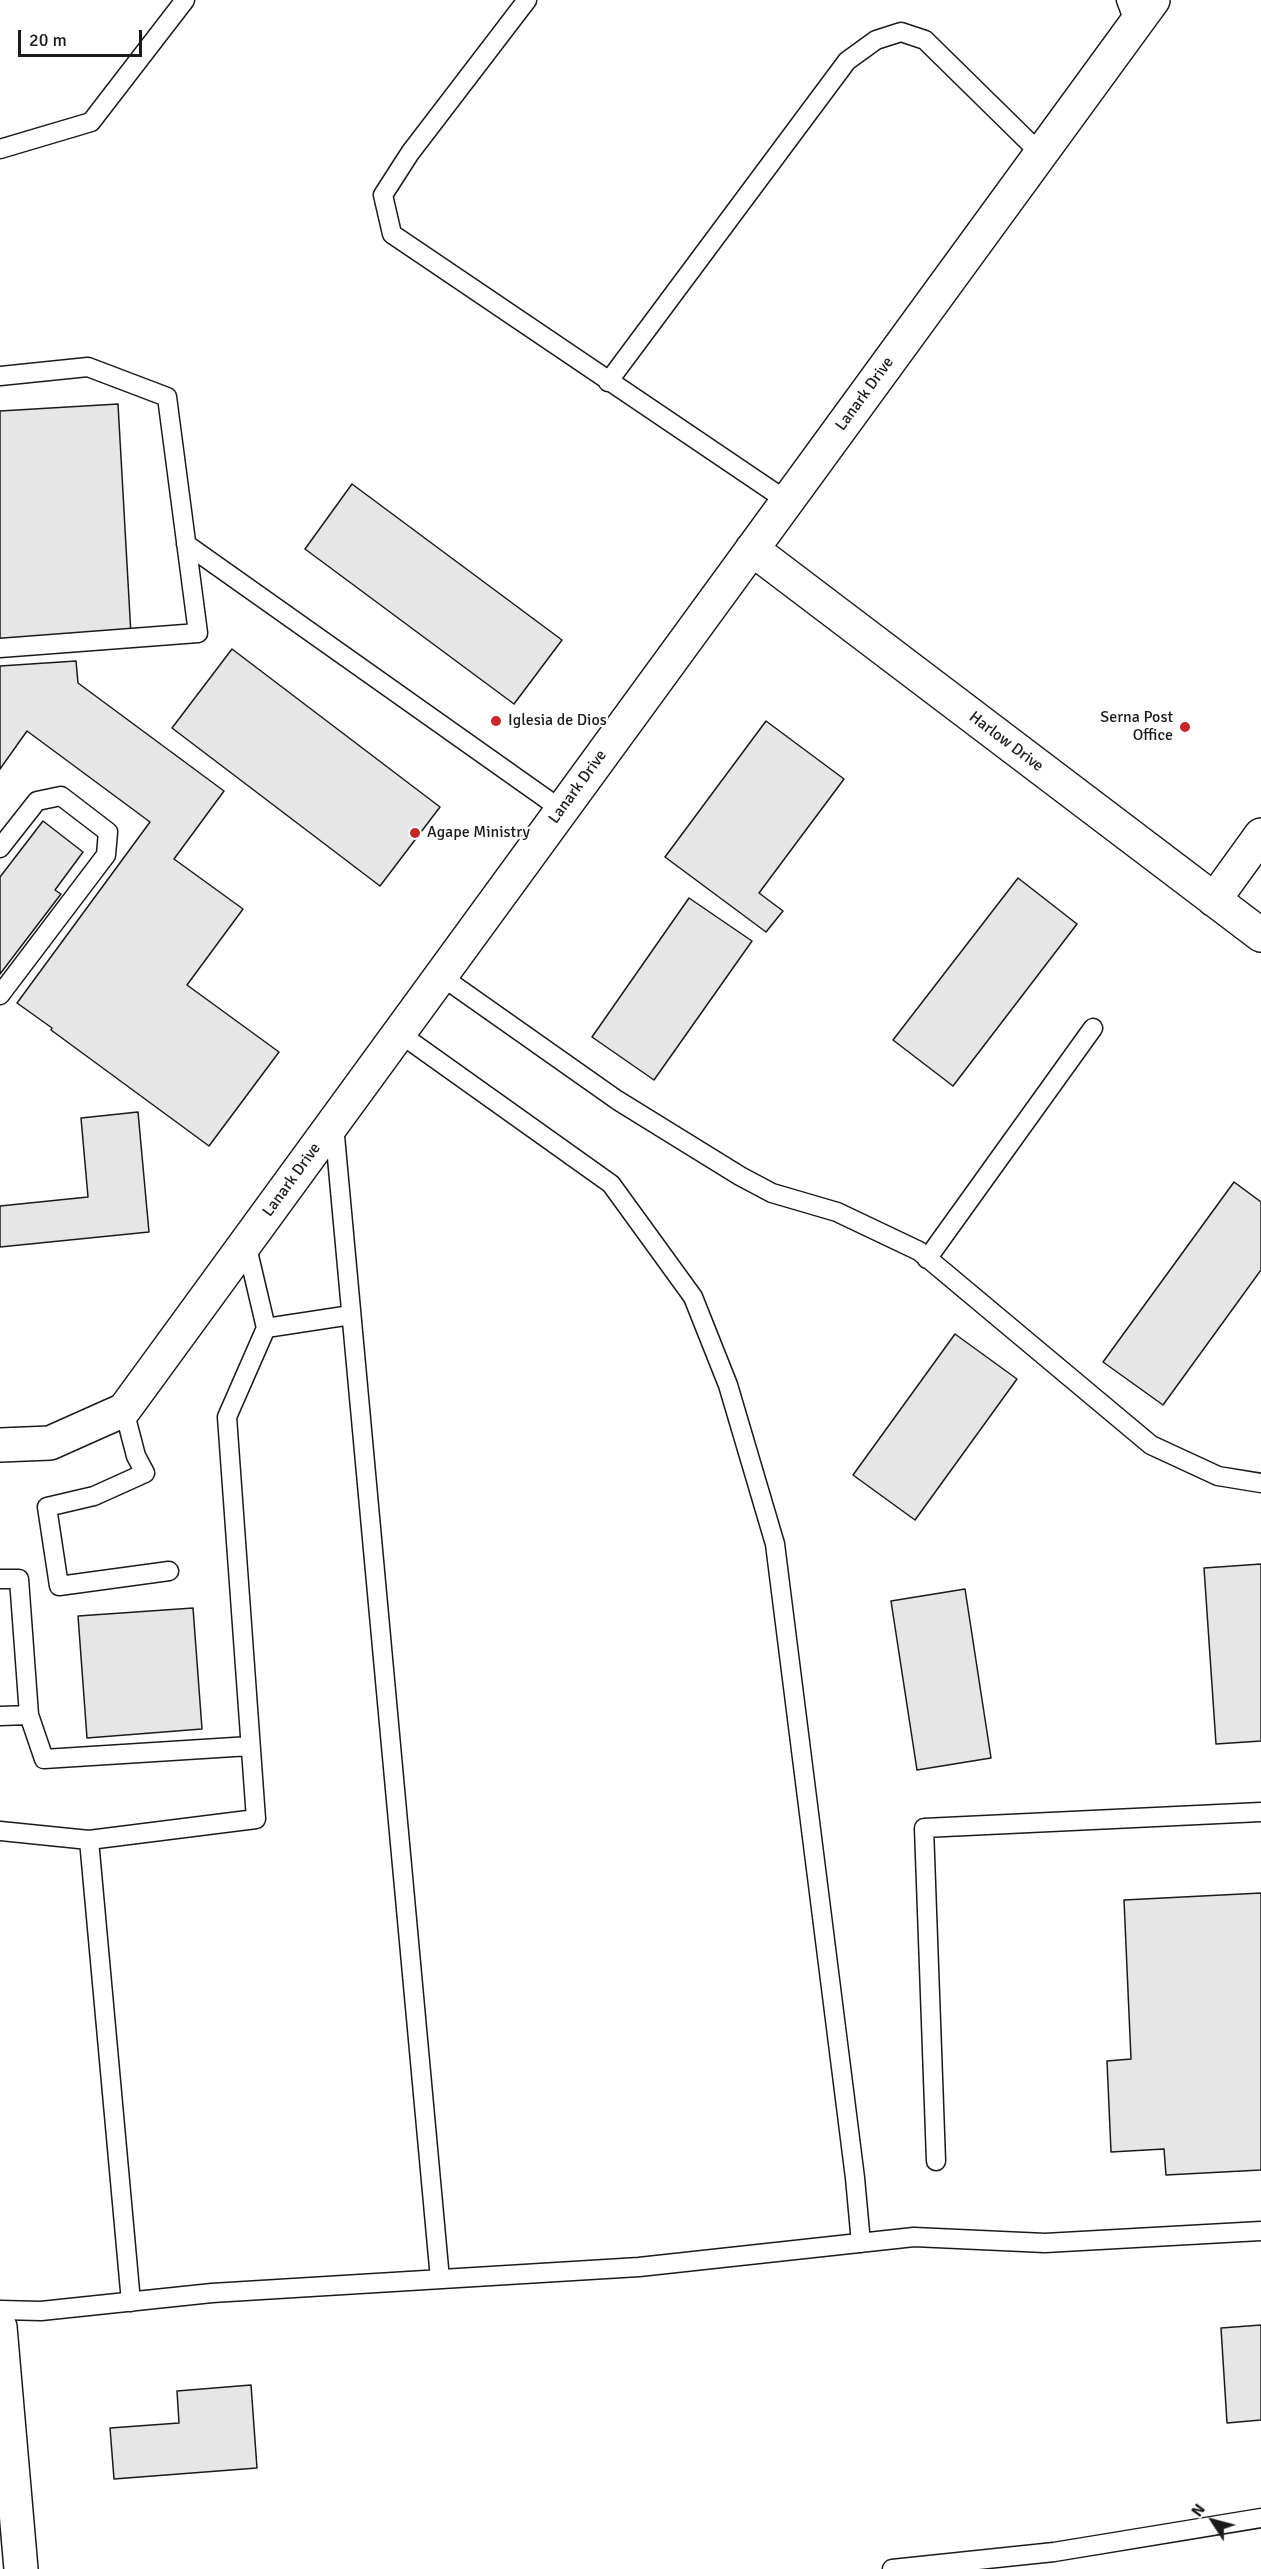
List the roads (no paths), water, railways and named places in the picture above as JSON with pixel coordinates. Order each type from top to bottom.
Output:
[{"type":"street","name":"Lanark Drive","points":[[0,1445],[50,1443],[124,1410],[1040,153],[1138,8]]},
{"type":"street","name":"Harlow Drive","points":[[752,549],[1261,935]]},
{"type":"street","points":[[1214,900],[1261,835]]},
{"type":"street","points":[[0,2327],[21,2569]]},
{"type":"lane","points":[[0,149],[91,122],[185,0]]},
{"type":"lane","points":[[527,0],[410,153],[384,195],[392,234],[787,501]]},
{"type":"lane","points":[[608,382],[847,61],[876,40],[900,32],[926,40],[1040,153]]},
{"type":"lane","points":[[0,376],[88,367],[167,397],[198,633],[0,648]]},
{"type":"lane","points":[[186,544],[562,810]]},
{"type":"lane","points":[[0,848],[37,801],[61,796],[108,832],[106,855],[0,995]]},
{"type":"lane","points":[[441,976],[617,1100],[740,1176],[772,1193],[837,1212],[919,1251],[1151,1445],[1218,1476],[1261,1483]]},
{"type":"lane","points":[[927,1259],[1093,1028]]},
{"type":"lane","points":[[399,1033],[611,1184],[693,1297],[728,1385],[775,1544],[851,2143],[861,2243]]},
{"type":"lane","points":[[333,1123],[440,2279]]},
{"type":"lane","points":[[0,1831],[89,1839],[256,1819],[227,1416],[266,1328],[246,1243]]},
{"type":"lane","points":[[266,1328],[351,1316]]},
{"type":"lane","points":[[124,1410],[136,1456],[145,1473],[94,1496],[46,1507],[59,1586],[169,1572]]},
{"type":"lane","points":[[0,1579],[19,1579],[29,1715],[44,1759],[250,1746]]},
{"type":"lane","points":[[0,1716],[29,1715]]},
{"type":"lane","points":[[936,2161],[924,1828],[1261,1812]]},
{"type":"lane","points":[[89,1839],[131,2302]]},
{"type":"lane","points":[[0,2310],[41,2311],[212,2293],[639,2267],[914,2237],[1045,2243],[1261,2231]]},
{"type":"lane","points":[[892,2569],[1054,2552],[1261,2518]]},
{"type":"place","name":"Iglesia de Dios","points":[[496,721]]},
{"type":"place","name":"Serna Post Office","points":[[1185,727]]},
{"type":"place","name":"Agape Ministry","points":[[415,833]]}]
